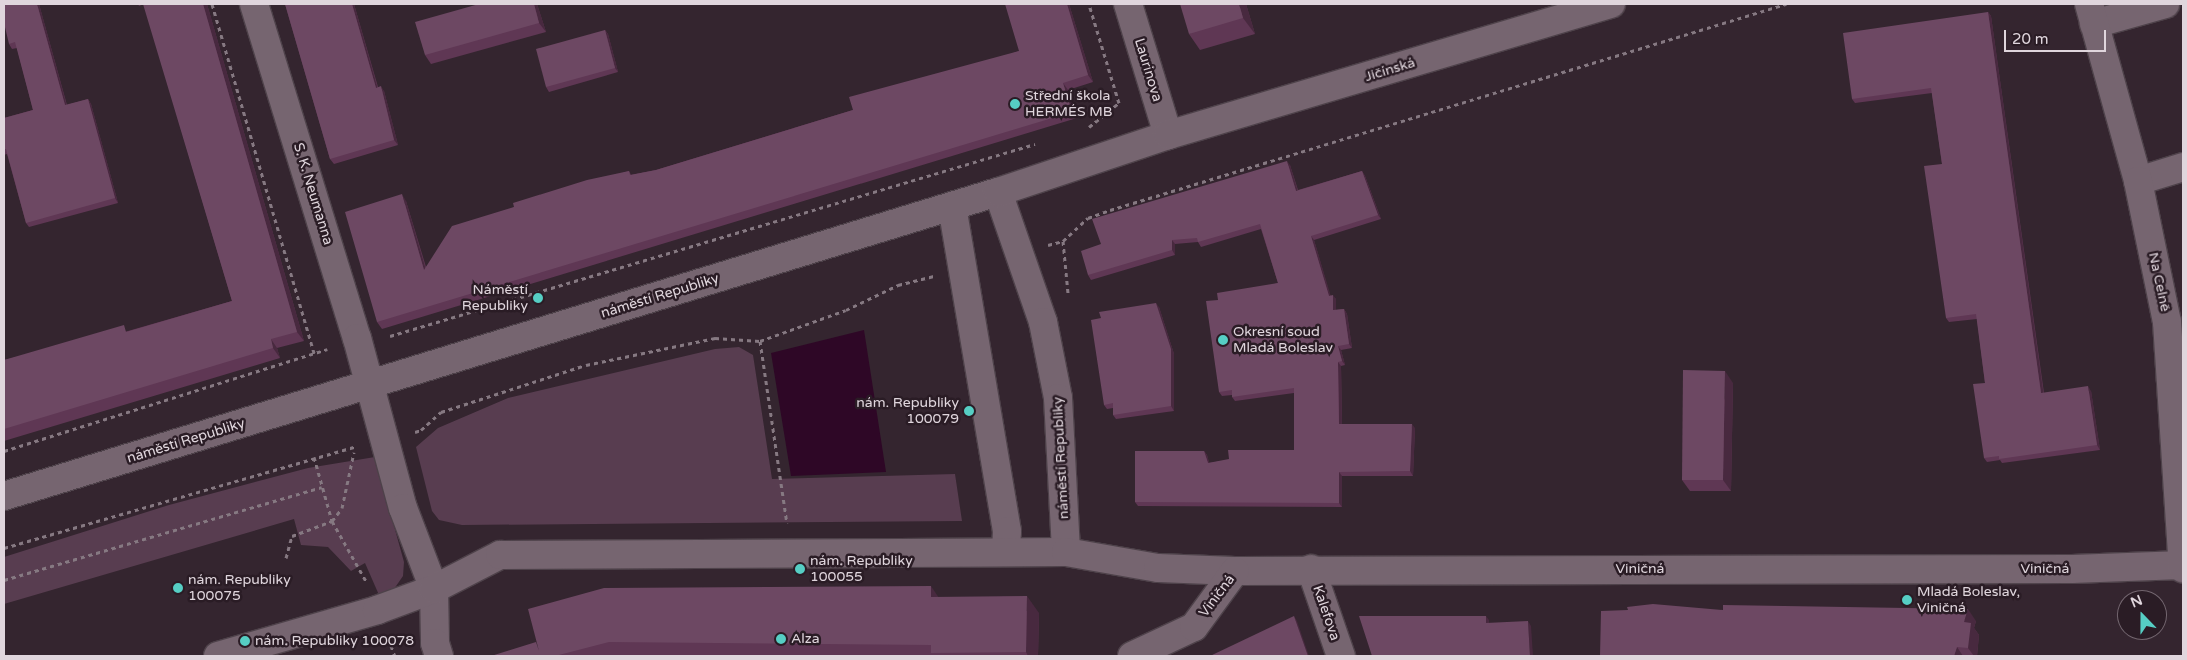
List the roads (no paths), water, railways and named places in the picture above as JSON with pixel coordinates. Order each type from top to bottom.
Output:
[{"type":"street","name":"S. K. Neumanna","points":[[254,4],[357,338],[369,386]]},
{"type":"street","name":"Laurinova","points":[[1128,4],[1168,135]]},
{"type":"street","name":"Jičínská","points":[[1168,135],[1611,4]]},
{"type":"street","points":[[2092,14],[2165,4]]},
{"type":"street","name":"Na Celně","points":[[2092,14],[2175,320],[2183,566]]},
{"type":"street","name":"náměstí Republiky","points":[[4,496],[369,386],[998,192],[1168,135]]},
{"type":"street","points":[[2138,181],[2183,167]]},
{"type":"street","name":"náměstí Republiky","points":[[998,192],[1042,322],[1058,398],[1066,552]]},
{"type":"street","points":[[952,206],[1005,522],[1006,552]]},
{"type":"street","points":[[369,386],[403,508],[434,588],[435,643],[439,656]]},
{"type":"street","points":[[218,656],[377,610],[434,588],[500,555],[1066,552],[1158,568],[1235,571]]},
{"type":"street","name":"Viničná","points":[[1132,656],[1194,627],[1235,571],[1311,569],[2072,569],[2183,566]]},
{"type":"street","name":"Kalefova","points":[[1311,569],[1341,656]]},
{"type":"place","name":"Střední škola HERMÉS MB","points":[[1015,104]]},
{"type":"place","name":"Náměstí Republiky","points":[[538,298]]},
{"type":"place","name":"Okresní soud Mladá Boleslav","points":[[1223,340]]},
{"type":"place","name":"nám. Republiky 100079","points":[[969,411]]},
{"type":"place","name":"nám. Republiky 100055","points":[[800,569]]},
{"type":"place","name":"nám. Republiky 100075","points":[[178,588]]},
{"type":"place","name":"Mladá Boleslav, Viničná","points":[[1907,600]]},
{"type":"place","name":"Alza","points":[[781,639]]},
{"type":"place","name":"nám. Republiky 100078","points":[[245,641]]}]
